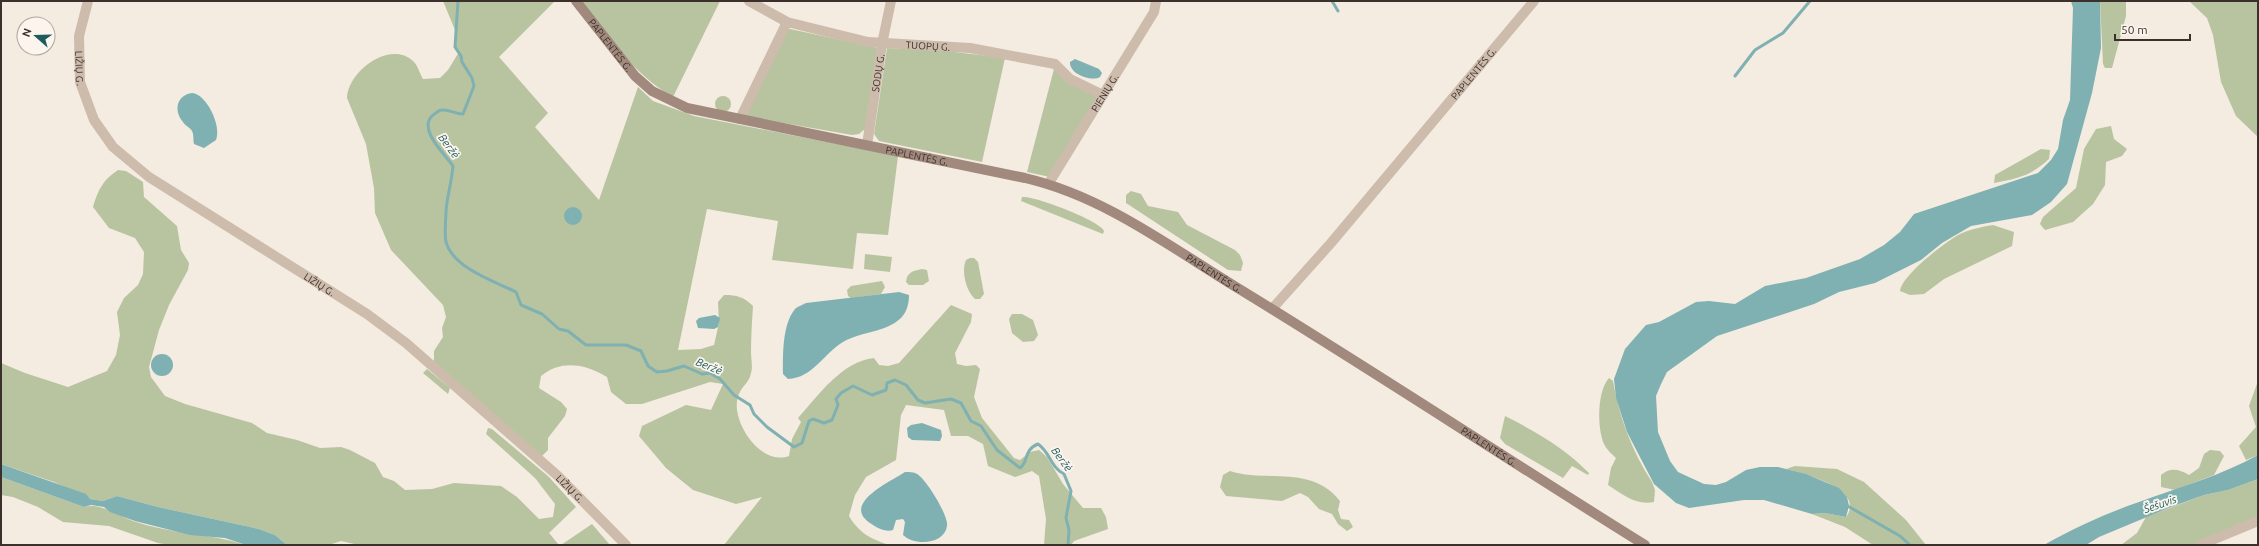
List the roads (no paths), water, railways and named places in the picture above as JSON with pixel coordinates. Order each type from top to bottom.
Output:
[{"type":"main road","name":"PAPLENTĖS G.","points":[[576,1],[626,67],[652,91],[687,108],[1049,183],[1088,198],[1113,211],[1272,309],[1645,545]]},
{"type":"street","name":"LIŽIŲ G.","points":[[88,1],[79,36],[80,82],[94,120],[113,147],[149,177],[367,314],[406,343],[558,476],[626,545]]},
{"type":"street","name":"TUOPŲ G.","points":[[749,1],[788,22],[882,44],[970,48],[1055,64],[1070,79],[1103,95]]},
{"type":"street","name":"SODŲ G.","points":[[867,145],[882,44],[891,1]]},
{"type":"street","name":"PIENIŲ G.","points":[[1049,183],[1154,12],[1156,1]]},
{"type":"street","name":"PAPLENTĖS G.","points":[[1272,309],[1331,243],[1534,1]]},
{"type":"street","points":[[740,119],[788,22]]},
{"type":"street","points":[[2200,545],[2258,521]]},
{"type":"water","points":[[2071,1],[2100,1],[2101,48],[2092,93],[2067,184],[2051,202],[2032,215],[1971,226],[1942,243],[1921,260],[1875,283],[1839,292],[1814,304],[1717,336],[1667,372],[1661,384],[1656,396],[1658,432],[1670,461],[1678,472],[1704,484],[1716,485],[1726,482],[1746,470],[1760,467],[1778,467],[1806,474],[1839,488],[1847,497],[1849,506],[1846,517],[1825,513],[1812,514],[1764,500],[1744,500],[1689,508],[1676,503],[1654,484],[1627,432],[1616,398],[1614,379],[1625,349],[1646,325],[1659,322],[1696,302],[1709,301],[1735,304],[1765,286],[1806,278],[1860,259],[1884,245],[1900,232],[1914,214],[2038,173],[2051,160],[2058,149],[2063,120],[2070,100],[2073,8]]},
{"type":"water","points":[[1075,59],[1099,69],[1102,73],[1100,77],[1086,78],[1081,76],[1073,70],[1071,66],[1070,62]]},
{"type":"water","points":[[192,93],[198,95],[208,105],[217,127],[216,140],[204,148],[194,144],[192,131],[184,123],[178,113],[177,108],[180,100],[187,94]]},
{"type":"water","points":[[569,207],[577,207],[582,212],[580,223],[577,225],[569,225],[564,220],[564,212]]},
{"type":"water","points":[[899,292],[909,295],[909,301],[905,313],[895,323],[888,327],[850,338],[836,347],[811,370],[797,378],[788,379],[783,374],[785,332],[791,316],[796,308],[806,303]]},
{"type":"water","points":[[715,315],[720,318],[718,327],[714,329],[698,328],[696,321],[699,318]]},
{"type":"water","points":[[162,354],[170,357],[173,365],[170,373],[162,376],[154,373],[151,365],[154,357]]},
{"type":"water","points":[[922,423],[941,430],[942,436],[940,441],[912,440],[908,437],[907,428],[911,425]]},
{"type":"water","name":"Šešuvis","points":[[2258,455],[2258,479],[2228,490],[2204,495],[2171,507],[2099,537],[2086,545],[2044,545],[2103,516],[2127,506],[2200,481]]},
{"type":"water","points":[[1,464],[86,494],[90,499],[103,501],[117,496],[158,507],[259,529],[275,535],[287,545],[246,545],[225,538],[190,535],[135,521],[110,512],[104,507],[91,505],[84,507],[1,477]]},
{"type":"water","points":[[905,472],[914,473],[921,477],[941,506],[947,521],[947,526],[945,532],[935,540],[921,542],[908,539],[903,535],[905,522],[903,519],[896,520],[893,530],[888,531],[875,526],[864,517],[861,510],[864,502],[870,495]]},
{"type":"waterway","name":"Beržė","points":[[458,1],[455,47],[472,78],[474,86],[463,114],[447,110],[439,111],[432,116],[428,128],[434,142],[453,166],[447,205],[445,234],[446,242],[450,251],[457,259],[475,273],[516,292],[521,305],[542,314],[559,329],[568,331],[586,345],[626,345],[641,351],[648,366],[657,372],[684,366],[702,374],[710,373],[720,379],[734,395],[750,405],[754,414],[767,427],[794,447],[802,443],[809,421],[813,419],[824,423],[832,420],[838,405],[836,399],[841,393],[853,386],[872,395],[886,390],[887,383],[895,380],[906,385],[918,400],[925,403],[951,399],[961,403],[971,421],[981,426],[997,450],[1020,468],[1023,465],[1030,449],[1038,444],[1042,447],[1056,468],[1064,474],[1071,491],[1066,518],[1069,530],[1068,545]]},
{"type":"waterway","points":[[1332,1],[1338,11]]},
{"type":"waterway","points":[[1735,76],[1755,50],[1783,33],[1810,1]]},
{"type":"waterway","points":[[1846,505],[1900,536],[1910,545]]}]
